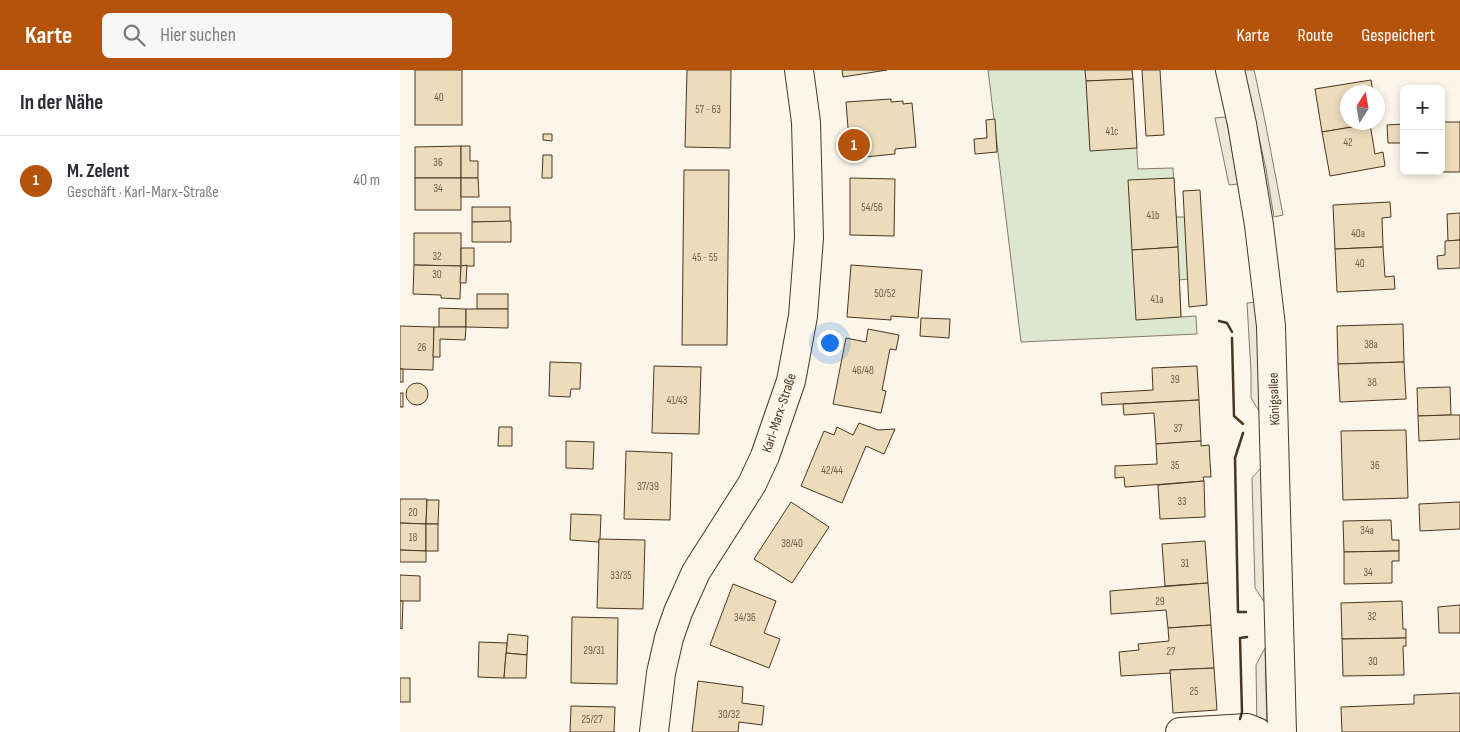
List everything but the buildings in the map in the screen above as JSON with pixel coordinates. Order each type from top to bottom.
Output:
[{"type":"street","name":"Karl-Marx-Straße","points":[[654,732],[660,674],[678,612],[696,572],[752,484],[766,456],[791,382],[803,316],[809,238],[806,122],[799,70]]},
{"type":"street","name":"Königsallee","points":[[1230,70],[1242,124],[1259,225],[1271,326],[1282,732]]},
{"type":"street","points":[[1180,732],[1247,728],[1257,732]]},
{"type":"green space","points":[[988,70],[1132,70],[1138,169],[1173,168],[1176,217],[1185,217],[1188,279],[1179,280],[1181,317],[1196,316],[1197,334],[1021,342]]},
{"type":"shaded area","points":[[1244,70],[1254,70],[1283,215],[1274,217],[1266,169]]},
{"type":"shaded area","points":[[1226,117],[1238,184],[1229,185],[1215,118]]},
{"type":"shaded area","points":[[1256,302],[1261,414],[1251,398],[1247,303]]},
{"type":"shaded area","points":[[1261,468],[1265,603],[1255,588],[1252,478]]},
{"type":"shaded area","points":[[1265,648],[1267,732],[1257,732],[1256,665]]},
{"type":"wall","points":[[1219,321],[1227,323],[1232,332]]},
{"type":"wall","points":[[1232,338],[1234,416],[1243,424]]},
{"type":"wall","points":[[1243,433],[1235,458],[1238,612],[1246,612]]},
{"type":"wall","points":[[1240,719],[1242,712],[1240,638],[1247,637]]},
{"type":"place","name":"M. Zelent","points":[[854,145]]}]
